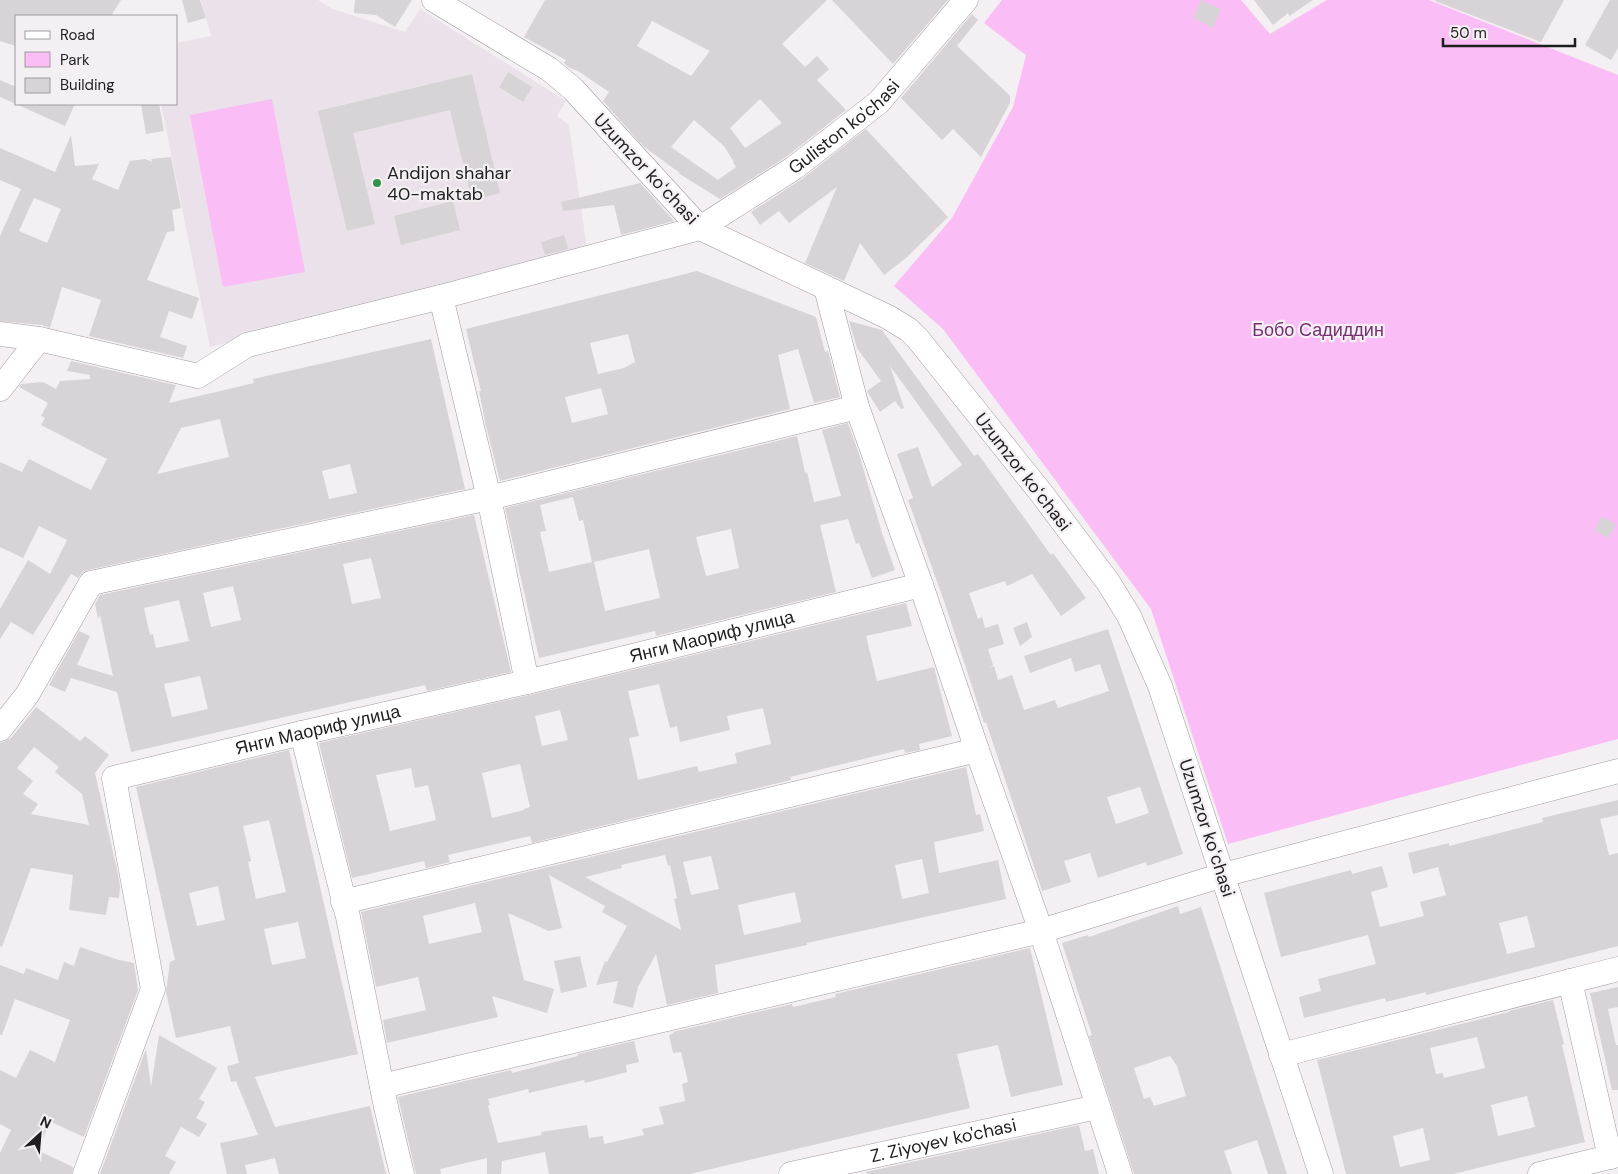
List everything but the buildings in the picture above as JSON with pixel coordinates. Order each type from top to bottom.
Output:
[{"type":"street","name":"Uzumzor koʻchasi","points":[[434,0],[549,68],[573,89],[700,228],[888,317],[909,330],[918,338],[1042,494],[1108,582],[1129,616],[1160,686],[1321,1174]]},
{"type":"street","name":"Guliston ko'chasi","points":[[0,334],[38,339],[198,376],[247,345],[441,297],[700,228],[794,168],[879,102],[966,0]]},
{"type":"street","points":[[826,288],[858,407],[1041,931],[1120,1174]]},
{"type":"street","points":[[441,297],[489,498],[527,682]]},
{"type":"street","points":[[0,390],[38,339]]},
{"type":"street","points":[[0,729],[27,695],[92,583],[489,498],[858,407]]},
{"type":"street","name":"Янги Маориф улица","points":[[86,1174],[153,988],[114,778],[527,682],[921,585]]},
{"type":"street","points":[[302,733],[348,917],[402,1174]]},
{"type":"street","points":[[343,902],[977,750]]},
{"type":"street","points":[[382,1086],[1041,931],[1223,875],[1618,771]]},
{"type":"street","points":[[1281,1055],[1618,968]]},
{"type":"street","points":[[1540,1174],[1614,1156],[1570,981]]},
{"type":"street","name":"Z. Ziyoyev ko'chasi","points":[[791,1174],[1097,1108]]},
{"type":"shaded area","name":"Andijon shahar 40-maktab","points":[[201,0],[318,0],[333,9],[405,32],[420,9],[566,101],[557,116],[569,125],[587,249],[210,347],[161,105],[178,105],[178,43],[211,36]]},
{"type":"green space","name":"Бобо Садиддин","points":[[1002,0],[1241,0],[1270,34],[1327,0],[1429,0],[1618,75],[1618,739],[1228,844],[1151,609],[943,329],[894,286],[952,218],[1013,107],[1026,55],[984,23]]},
{"type":"green space","points":[[272,99],[305,272],[223,287],[190,115]]},
{"type":"place","name":"Andijon shahar 40-maktab","points":[[377,183]]}]
